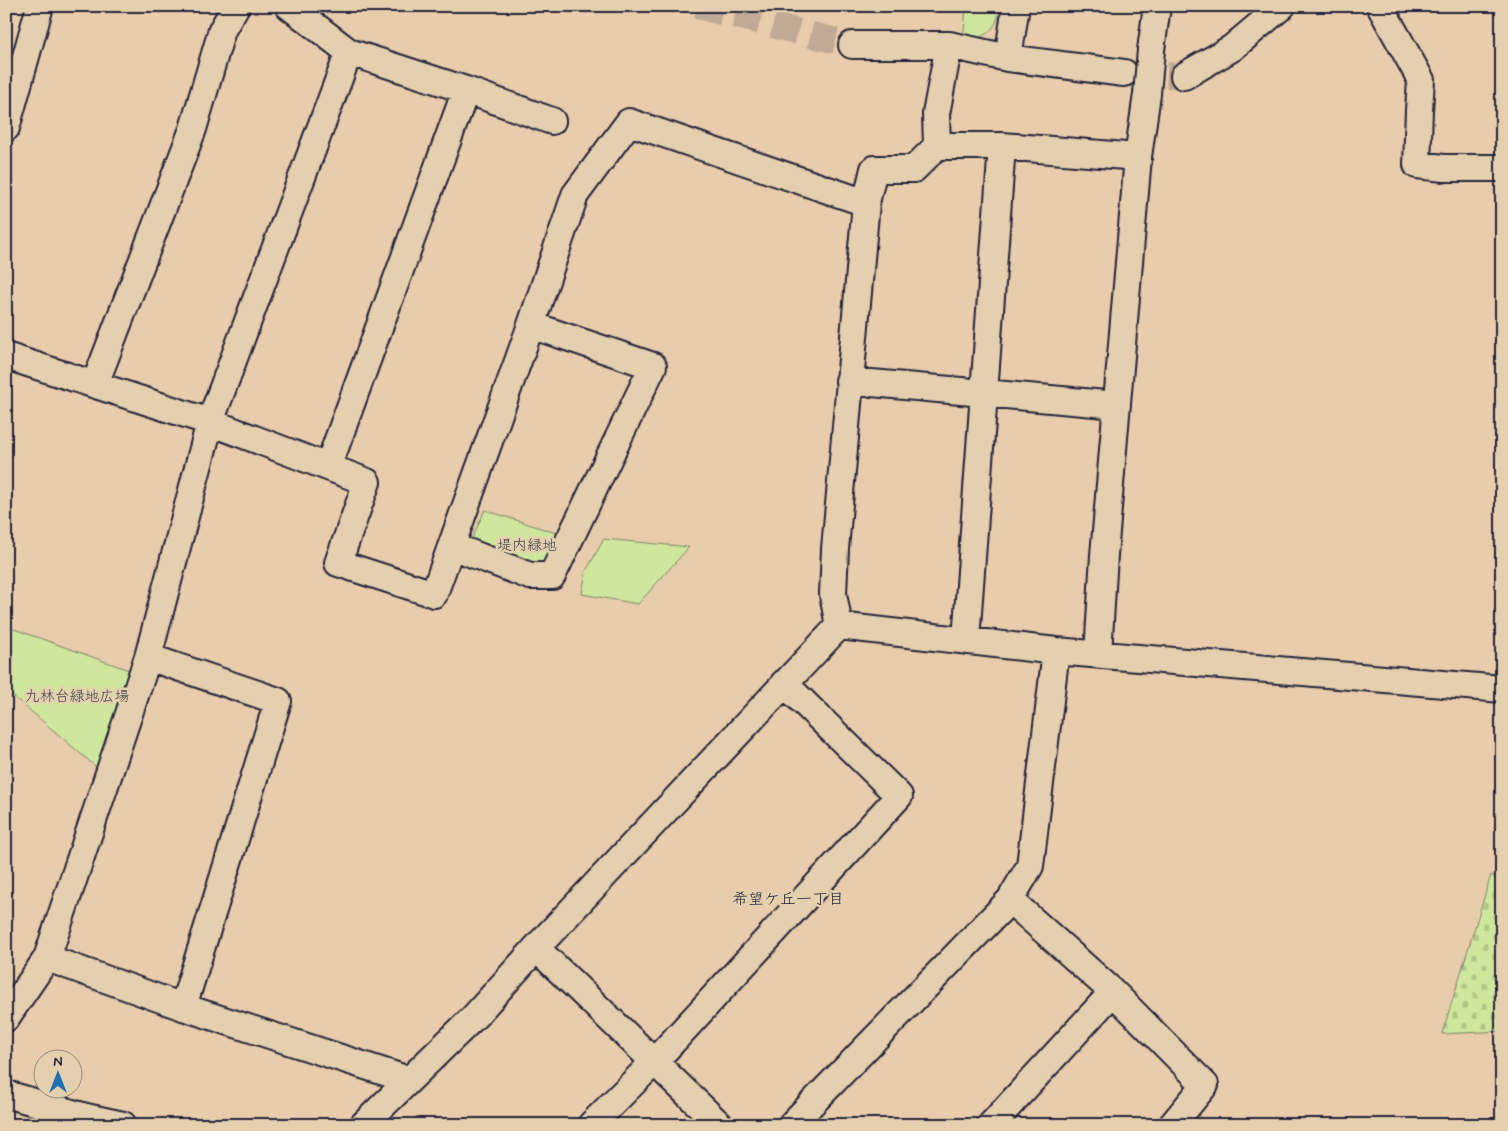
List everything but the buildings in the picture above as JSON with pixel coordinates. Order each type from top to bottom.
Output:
[{"type":"street","points":[[6,128],[16,63],[40,6]]},
{"type":"street","points":[[95,384],[194,128],[222,30],[236,6]]},
{"type":"street","points":[[289,6],[348,52],[466,90],[552,121]]},
{"type":"street","points":[[1008,58],[1016,6]]},
{"type":"street","points":[[1098,654],[1104,555],[1138,157],[1157,6]]},
{"type":"street","points":[[1184,76],[1232,48],[1282,6]]},
{"type":"street","points":[[1380,6],[1421,80],[1418,110],[1417,165],[1444,168],[1502,168]]},
{"type":"street","points":[[852,45],[949,45],[1008,58],[1124,73]]},
{"type":"street","points":[[839,626],[834,594],[834,549],[866,203],[874,169],[914,170],[937,146],[936,114],[949,45]]},
{"type":"street","points":[[6,1018],[48,958],[148,657],[210,422],[348,52]]},
{"type":"street","points":[[328,467],[466,90]]},
{"type":"street","points":[[6,356],[210,422],[367,482],[338,563],[434,594],[531,325],[575,195],[629,122],[866,203]]},
{"type":"street","points":[[937,146],[1002,146],[1138,157]]},
{"type":"street","points":[[966,640],[982,393],[1002,146]]},
{"type":"street","points":[[452,546],[530,576],[552,576],[653,366],[531,325]]},
{"type":"street","points":[[849,381],[1117,404]]},
{"type":"street","points":[[839,626],[1056,651],[1502,689]]},
{"type":"street","points":[[362,1125],[474,1017],[536,948],[839,626]]},
{"type":"street","points":[[791,1125],[1010,900],[1030,866],[1056,651]]},
{"type":"street","points":[[148,657],[278,701],[183,1007]]},
{"type":"street","points":[[591,1125],[655,1061],[899,796],[784,683]]},
{"type":"street","points":[[1010,900],[1113,992],[1205,1085],[1172,1125]]},
{"type":"street","points":[[536,948],[720,1125]]},
{"type":"street","points":[[48,958],[183,1007],[409,1080]]},
{"type":"street","points":[[991,1125],[1113,992]]},
{"type":"street","points":[[6,1094],[86,1117],[123,1125]]},
{"type":"green space","points":[[966,6],[999,6],[996,21],[989,32],[963,43]]},
{"type":"green space","name":"堤内緑地","points":[[485,510],[559,534],[540,567],[475,547],[472,538]]},
{"type":"green space","points":[[604,539],[689,547],[638,604],[582,594],[586,571]]},
{"type":"green space","name":"九林台緑地広場","points":[[11,628],[129,670],[101,771],[6,690],[6,638]]},
{"type":"green space","points":[[1491,875],[1502,878],[1502,1031],[1442,1034]]},
{"type":"tunnel","points":[[697,6],[852,45]]},
{"type":"tunnel","points":[[1128,73],[1184,76]]},
{"type":"district","name":"希望ケ丘一丁目","points":[[788,898]]}]
